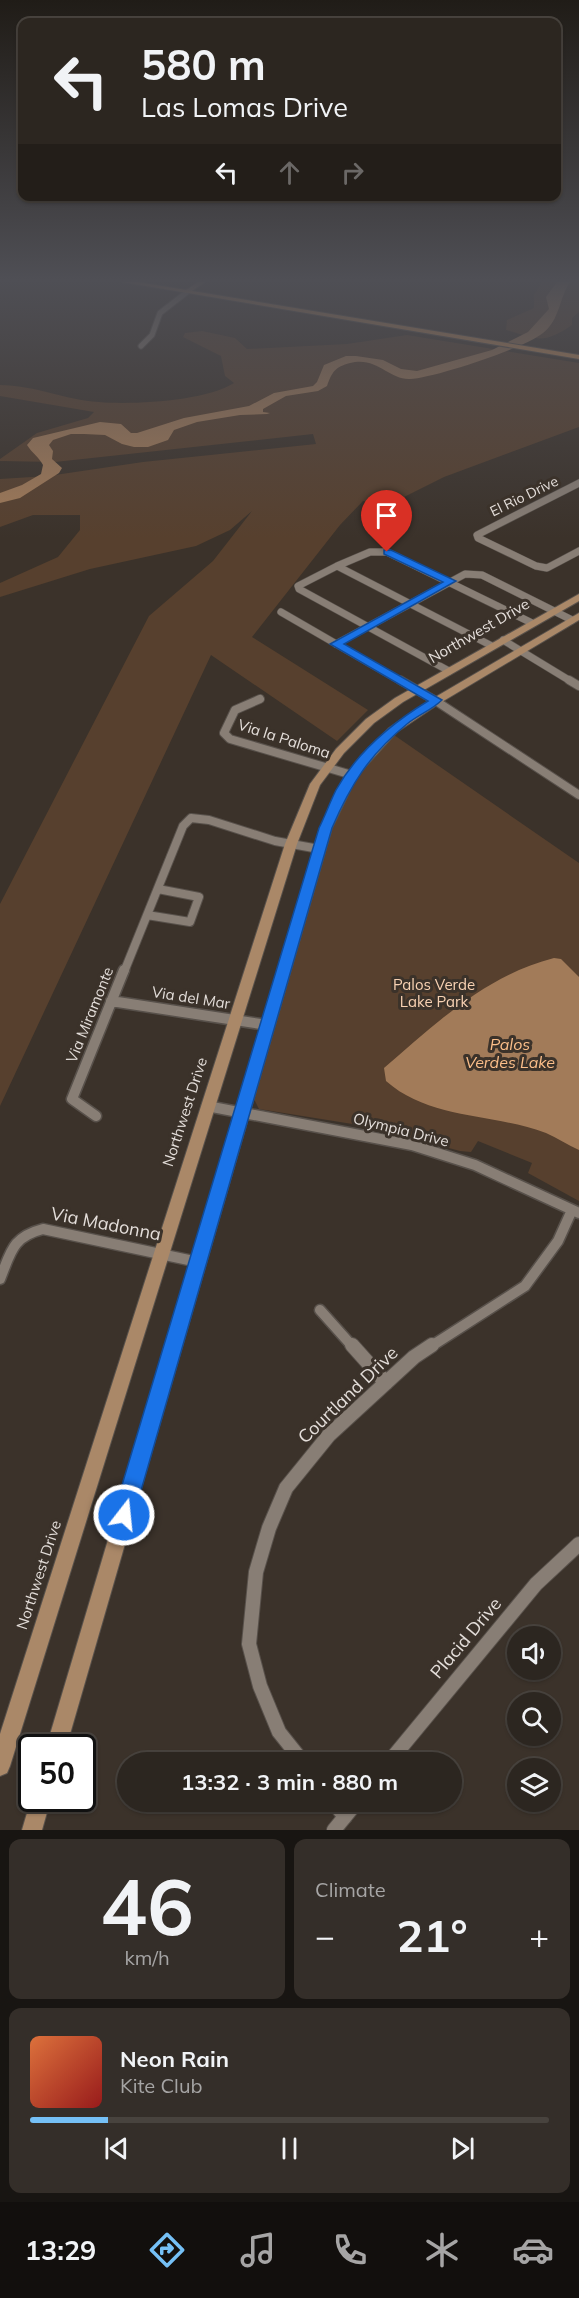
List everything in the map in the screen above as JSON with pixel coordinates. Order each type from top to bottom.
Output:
[{"type":"main road","name":"Northwest Drive","points":[[0,1766],[160,1253],[291,844],[315,784],[326,767],[370,721],[448,671],[579,597]]},
{"type":"main road","points":[[60,1734],[241,1112],[319,849],[334,806],[352,775],[393,730],[436,700],[576,618]]},
{"type":"main road","points":[[32,1830],[37,1812]]},
{"type":"street","name":"El Rio Drive","points":[[579,483],[477,535],[478,538],[536,566],[547,568],[579,550]]},
{"type":"street","points":[[448,671],[299,590],[298,586],[337,566],[370,552],[381,550],[451,581],[532,623]]},
{"type":"street","points":[[337,566],[492,646]]},
{"type":"street","points":[[336,644],[465,574],[482,575],[554,611],[576,618]]},
{"type":"street","points":[[281,612],[416,691],[436,700],[579,795]]},
{"type":"street","points":[[503,640],[579,686]]},
{"type":"street","name":"Via la Paloma","points":[[260,699],[235,710],[224,733],[230,739],[352,775]]},
{"type":"street","name":"Via Miramonte","points":[[96,1116],[72,1100],[183,826],[191,818],[208,820],[253,835],[319,849]]},
{"type":"street","points":[[147,915],[190,922],[199,897],[158,889]]},
{"type":"street","name":"Via del Mar","points":[[111,1001],[267,1024]]},
{"type":"street","name":"Olympia Drive","points":[[207,1106],[412,1145],[474,1165],[576,1212]]},
{"type":"street","name":"Courtland Drive","points":[[295,1752],[279,1731],[260,1686],[249,1644],[256,1572],[269,1528],[286,1488],[329,1435],[414,1357],[525,1286],[576,1212]]},
{"type":"street","name":"Via Madonna","points":[[0,1279],[16,1239],[28,1232],[44,1228],[198,1262]]},
{"type":"street","points":[[320,1310],[386,1383]]},
{"type":"street","name":"Placid Drive","points":[[397,1752],[536,1584],[579,1544]]},
{"type":"street","points":[[341,1812],[345,1817]]},
{"type":"street","points":[[334,1830],[349,1812]]},
{"type":"green space","points":[[223,367],[579,367],[579,427],[444,477],[400,499],[381,504],[363,501],[340,525],[252,637],[368,710],[337,741],[211,655],[0,1106],[0,904],[149,616],[213,561],[252,511],[230,530],[196,546],[90,569],[0,597],[0,583],[58,557],[80,530],[80,515],[33,515],[0,527],[0,479],[48,476],[143,462],[316,444],[313,434],[55,462],[0,461],[37,433],[88,418],[94,412],[0,396],[0,385],[25,387],[86,401],[149,402],[206,394],[234,383],[225,376]]},
{"type":"green space","name":"Palos Verde Lake Park","points":[[394,735],[579,863],[579,1201],[528,1173],[532,1163],[478,1141],[471,1152],[460,1151],[371,1127],[259,1109],[253,1097],[330,835],[347,791],[372,756]]},
{"type":"water","points":[[323,367],[338,367],[327,386],[318,391],[286,396],[263,409],[263,412],[270,413],[197,422],[174,430],[168,440],[148,447],[122,444],[105,435],[71,434],[53,440],[49,445],[53,451],[52,459],[62,468],[59,473],[20,498],[0,503],[0,493],[22,485],[41,474],[43,465],[27,445],[33,438],[100,422],[121,424],[131,433],[137,433],[184,418],[249,406],[274,393],[313,386]]},
{"type":"water","points":[[380,367],[417,371],[430,367],[459,367],[410,379],[396,376]]},
{"type":"water","name":"Palos Verdes Lake","points":[[554,958],[561,959],[579,977],[579,1150],[546,1133],[526,1127],[422,1103],[403,1094],[386,1081],[384,1068],[442,1018],[506,976]]},
{"type":"route","points":[[124,1515],[267,1024],[334,806],[366,756],[404,721],[436,700],[416,691],[336,644],[451,581],[387,552]]}]
